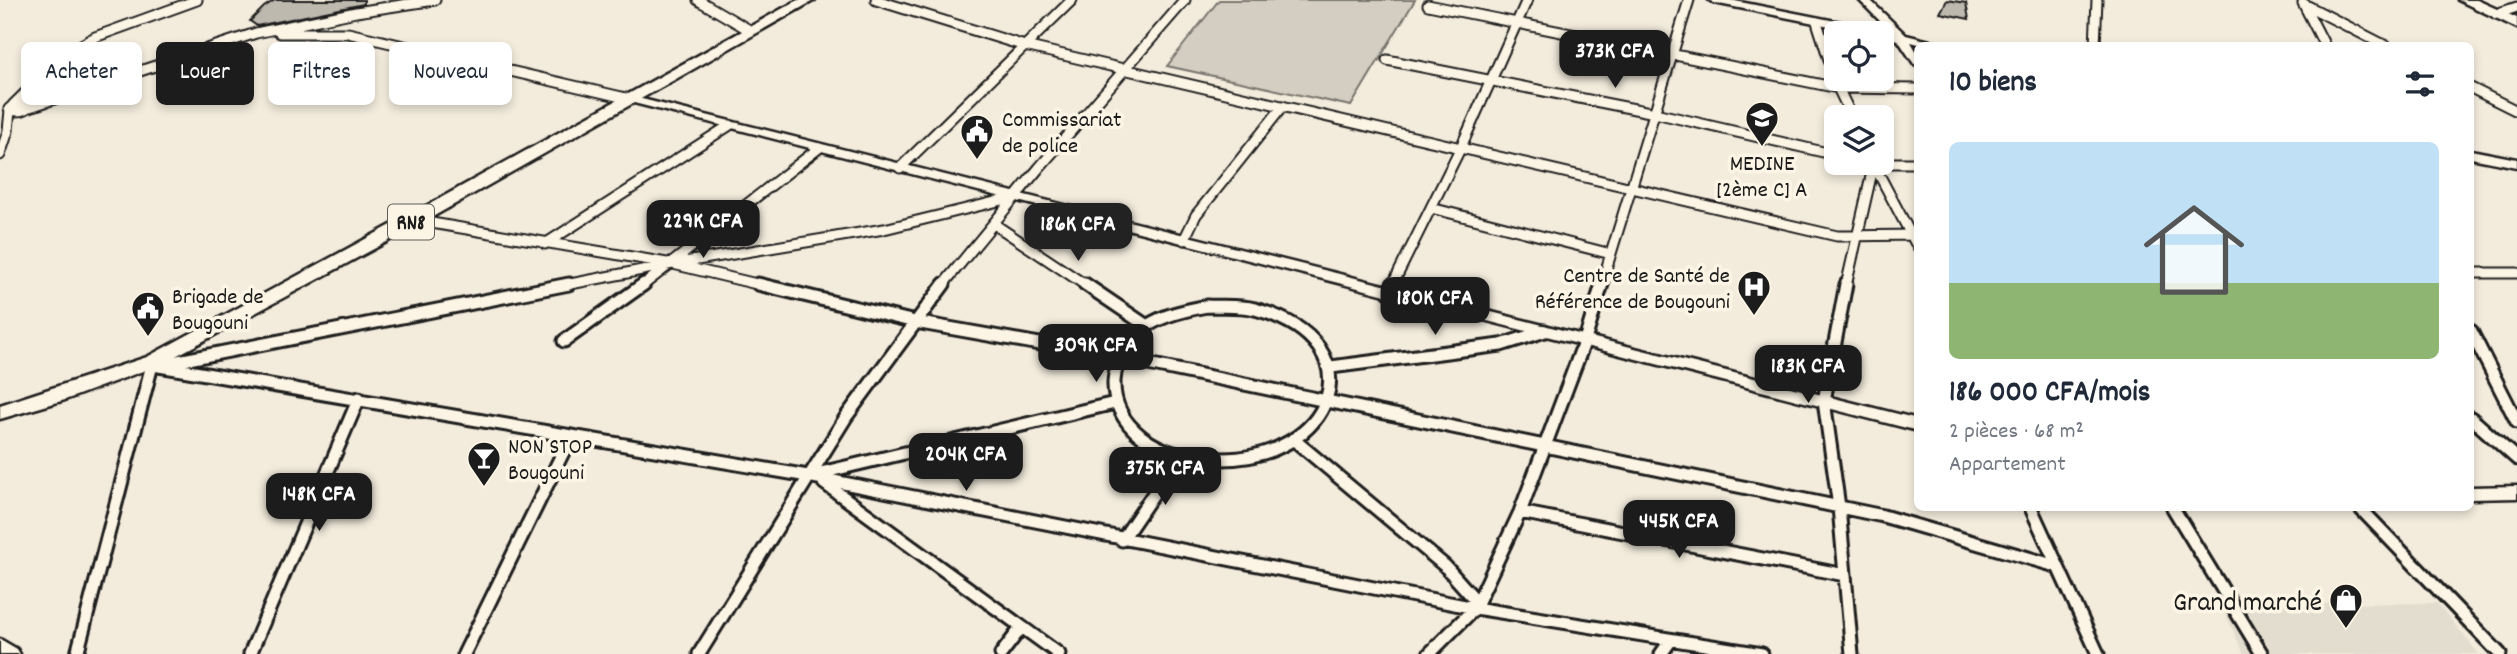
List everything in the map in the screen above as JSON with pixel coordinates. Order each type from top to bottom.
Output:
[{"type":"highway","points":[[2465,0],[2517,24]]},
{"type":"main road","name":"RN8","points":[[0,412],[153,363],[808,0]]},
{"type":"street","points":[[86,42],[197,0]]},
{"type":"street","points":[[142,69],[256,33],[356,12],[435,0]]},
{"type":"street","points":[[698,0],[751,31]]},
{"type":"street","points":[[876,0],[1025,46],[1837,236],[1914,234]]},
{"type":"street","points":[[900,168],[1072,0]]},
{"type":"street","points":[[699,654],[808,476],[915,322],[993,224],[1185,0]]},
{"type":"street","points":[[1389,292],[1461,147],[1527,0]]},
{"type":"street","points":[[1429,654],[1477,605],[1520,512],[1585,340],[1689,0]]},
{"type":"street","points":[[1714,0],[1927,42]]},
{"type":"street","points":[[1864,0],[1914,50]]},
{"type":"street","points":[[2095,42],[2097,0]]},
{"type":"street","points":[[2303,2],[2323,42]]},
{"type":"street","points":[[2303,2],[2378,42]]},
{"type":"street","points":[[1427,5],[1824,85]]},
{"type":"street","points":[[2496,15],[2517,7]]},
{"type":"street","points":[[1817,22],[1824,44]]},
{"type":"street","points":[[256,33],[348,33],[630,99],[1914,424]]},
{"type":"street","points":[[1900,36],[1914,56]]},
{"type":"street","points":[[1387,60],[1655,113],[1824,152]]},
{"type":"street","points":[[1894,89],[1914,89]]},
{"type":"street","points":[[2474,90],[2517,111]]},
{"type":"street","points":[[0,155],[12,108],[21,99]]},
{"type":"street","points":[[12,108],[29,105]]},
{"type":"street","points":[[8,131],[29,105]]},
{"type":"street","points":[[1184,240],[1196,215],[1283,106]]},
{"type":"street","points":[[545,244],[730,125]]},
{"type":"street","points":[[564,341],[673,264],[820,148]]},
{"type":"street","points":[[2474,155],[2517,163]]},
{"type":"street","points":[[1894,163],[1914,163]]},
{"type":"street","points":[[1852,654],[1839,507],[1824,401],[1855,236],[1870,175]]},
{"type":"street","points":[[1880,175],[1914,232]]},
{"type":"street","points":[[153,363],[673,264],[884,229],[1016,197]]},
{"type":"street","points":[[1431,208],[1611,254]]},
{"type":"street","points":[[414,220],[673,264],[915,322],[1119,358],[1883,516],[2056,566]]},
{"type":"street","points":[[993,224],[1147,326]]},
{"type":"street","points":[[2474,273],[2517,273]]},
{"type":"street","points":[[1207,306],[1255,308],[1297,326],[1320,349],[1331,367],[1329,394],[1312,425],[1293,439],[1252,457],[1207,460],[1180,455],[1151,444],[1125,423],[1115,403],[1111,377],[1126,344],[1147,326],[1175,312],[1207,306]]},
{"type":"street","points":[[1331,367],[1501,345],[1545,331]]},
{"type":"street","points":[[2474,337],[2517,422]]},
{"type":"street","points":[[153,363],[808,476],[821,481],[1122,540],[1671,640],[1762,654]]},
{"type":"street","points":[[77,654],[153,363]]},
{"type":"street","points":[[250,654],[359,398]]},
{"type":"street","points":[[808,476],[1115,403]]},
{"type":"street","points":[[2474,421],[2517,460]]},
{"type":"street","points":[[464,654],[571,436]]},
{"type":"street","points":[[1293,439],[1445,566],[1477,605]]},
{"type":"street","points":[[1122,540],[1180,455]]},
{"type":"street","points":[[821,481],[1059,654]]},
{"type":"street","points":[[2474,493],[2517,492]]},
{"type":"street","points":[[2032,511],[2098,654]]},
{"type":"street","points":[[2175,511],[2262,654]]},
{"type":"street","points":[[2363,511],[2500,654]]},
{"type":"street","points":[[1520,512],[1845,575]]},
{"type":"street","points":[[1000,654],[1021,628]]},
{"type":"street","points":[[1661,654],[1671,640]]},
{"type":"street","points":[[0,646],[11,654]]},
{"type":"shaded area","points":[[1219,0],[1415,0],[1351,106],[1167,66]]},
{"type":"shaded area","name":"Grand marché","points":[[2437,603],[2479,654],[2244,654],[2221,605]]},
{"type":"building","points":[[275,0],[364,0],[364,4],[257,26],[250,21]]},
{"type":"building","points":[[1947,0],[1966,3],[1969,19],[1940,13]]},
{"type":"place","name":"MEDINE [2ème C] A","points":[[1762,148]]},
{"type":"place","name":"Commissariat de police","points":[[977,161]]},
{"type":"place","name":"Centre de Santé de Référence de Bougouni","points":[[1754,317]]},
{"type":"place","name":"Brigade de Bougouni","points":[[148,338]]},
{"type":"place","name":"NON STOP Bougouni","points":[[484,488]]},
{"type":"place","name":"Grand marché","points":[[2346,630]]}]
